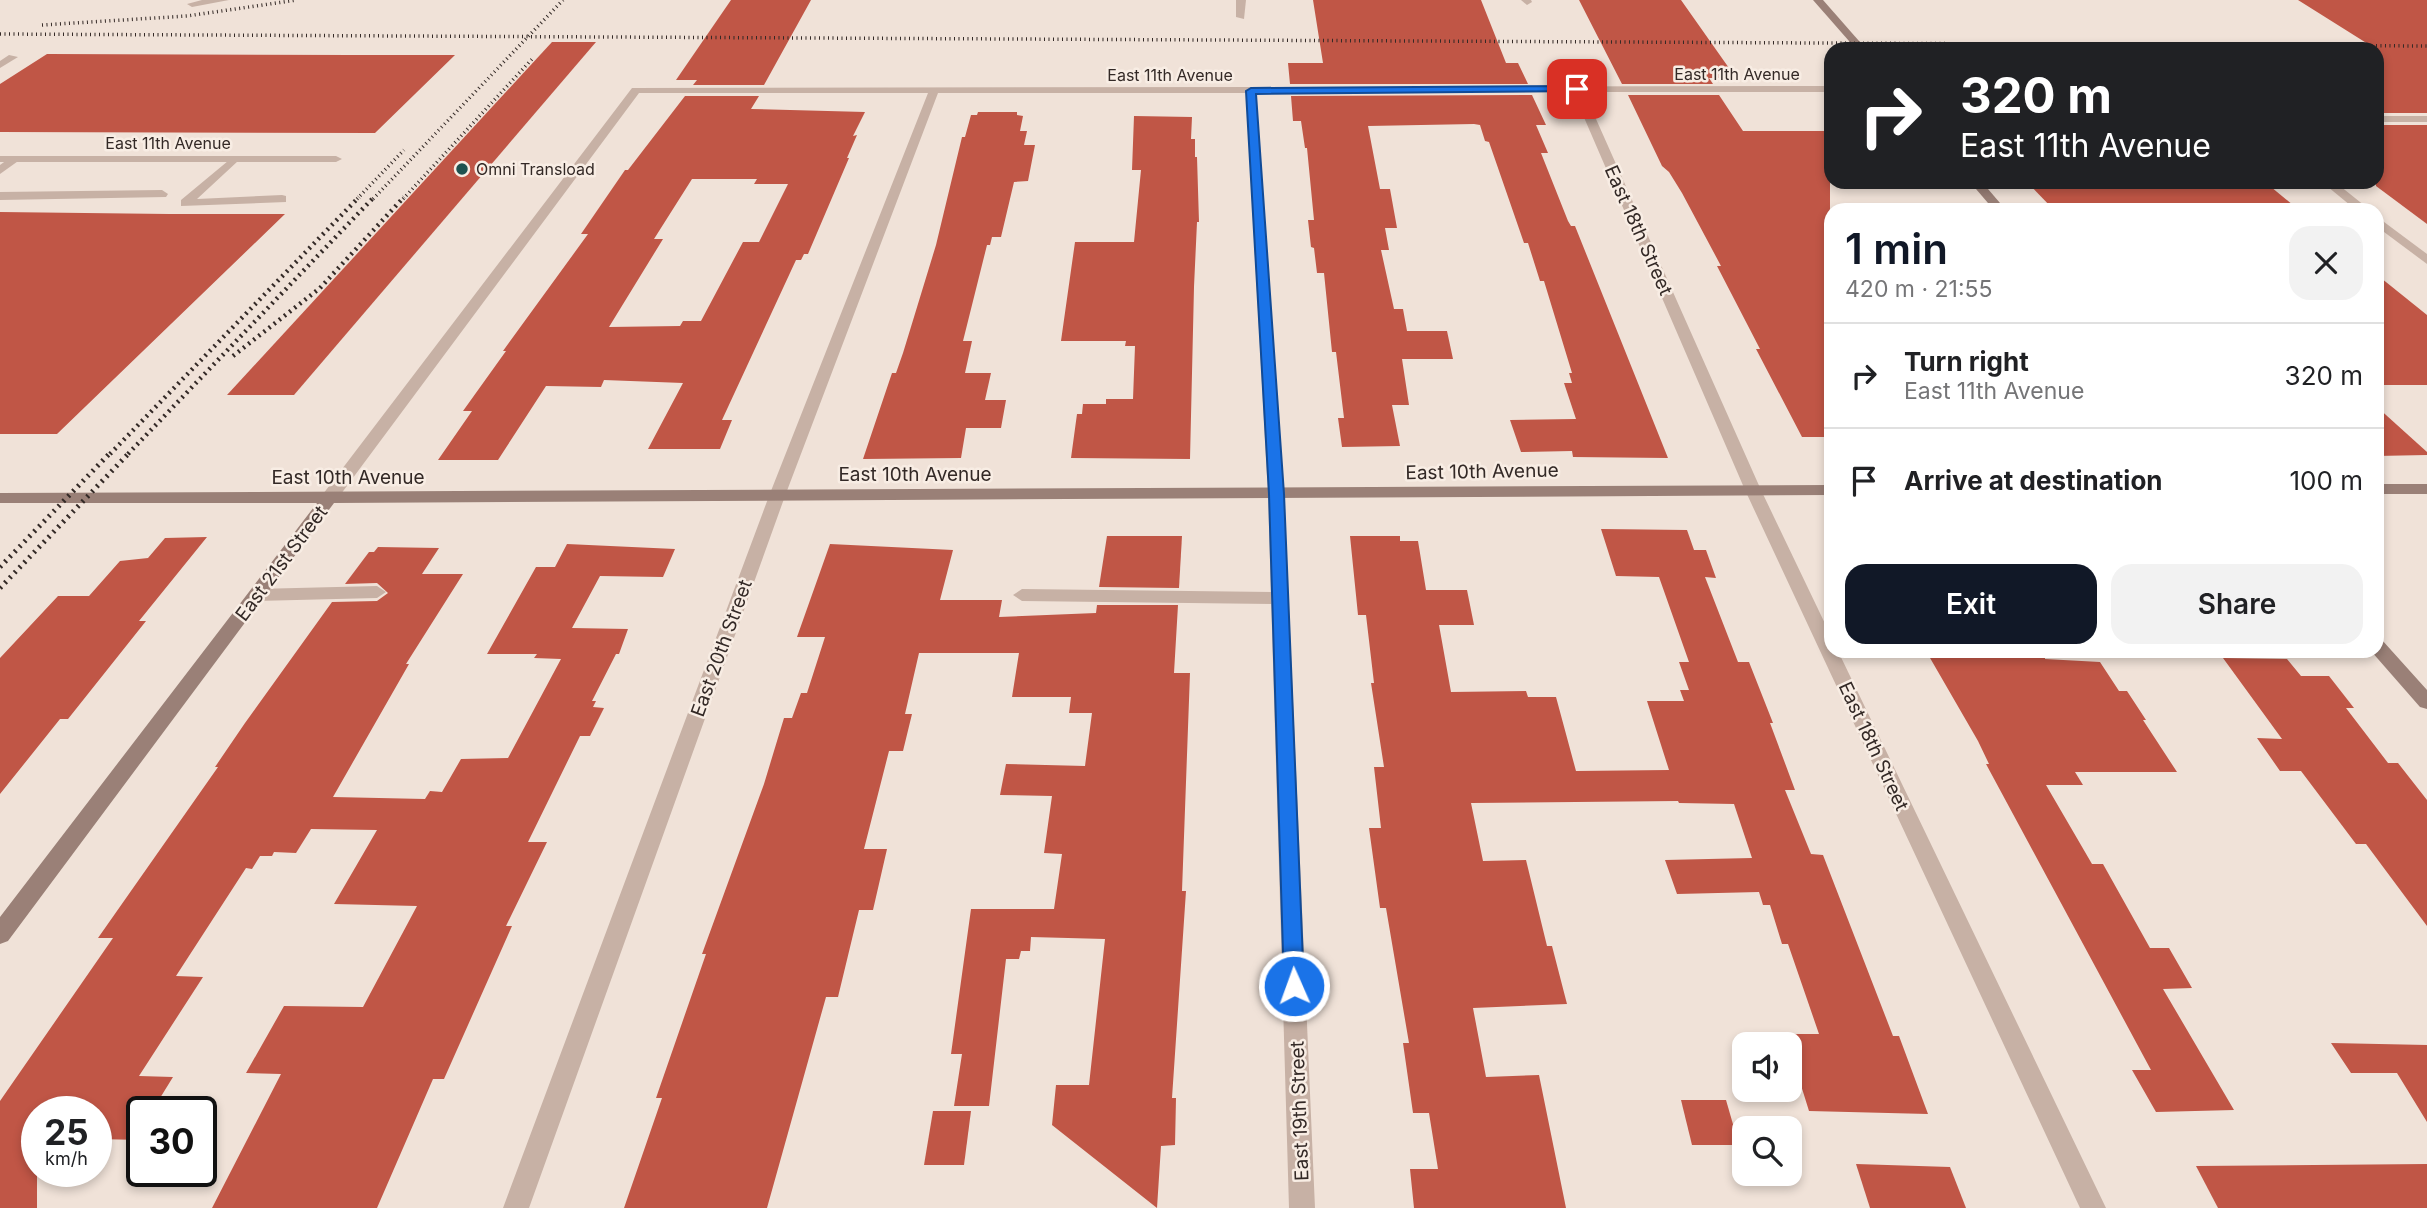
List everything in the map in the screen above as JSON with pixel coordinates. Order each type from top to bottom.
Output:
[{"type":"street","points":[[192,4],[224,0]]},
{"type":"street","points":[[1241,0],[1241,17]]},
{"type":"street","points":[[1818,0],[1855,42]]},
{"type":"street","points":[[0,65],[13,57]]},
{"type":"street","name":"East 18th Street","points":[[1577,89],[1753,489],[1824,639]]},
{"type":"street","name":"East 11th Avenue","points":[[636,90],[1824,89]]},
{"type":"street","name":"East 21st Street","points":[[0,934],[636,90]]},
{"type":"street","name":"East 20th Street","points":[[516,1208],[777,496],[934,90]]},
{"type":"street","name":"East 19th Street","points":[[1251,91],[1276,494],[1302,1208]]},
{"type":"street","points":[[2384,119],[2427,119]]},
{"type":"street","name":"East 11th Avenue","points":[[0,159],[336,159]]},
{"type":"street","points":[[0,171],[15,159]]},
{"type":"street","points":[[234,159],[186,203],[282,199]]},
{"type":"street","points":[[1982,189],[1994,203]]},
{"type":"street","points":[[2337,189],[2355,203]]},
{"type":"street","points":[[0,196],[162,194]]},
{"type":"street","points":[[2384,226],[2427,260]]},
{"type":"street","points":[[2384,489],[2427,489]]},
{"type":"street","name":"East 10th Avenue","points":[[0,498],[1824,490]]},
{"type":"street","points":[[256,595],[377,592]]},
{"type":"street","points":[[1022,595],[1280,598]]},
{"type":"street","points":[[2384,654],[2427,702]]},
{"type":"street","name":"East 18th Street","points":[[1833,658],[2093,1208]]},
{"type":"building","points":[[731,0],[811,0],[764,85],[693,85],[697,80],[676,80]]},
{"type":"building","points":[[1313,0],[1481,0],[1506,63],[1518,63],[1528,84],[1290,84],[1288,63],[1323,63]]},
{"type":"building","points":[[1579,0],[1681,0],[1736,78],[1709,78],[1713,84],[1622,84]]},
{"type":"building","points":[[2298,0],[2427,0],[2427,113],[2384,113],[2384,42],[2365,42]]},
{"type":"building","name":"Omni Transload","points":[[552,42],[596,42],[294,395],[227,395]]},
{"type":"building","points":[[47,54],[455,55],[375,133],[0,132],[0,84]]},
{"type":"building","points":[[1532,95],[1546,125],[1536,125],[1548,153],[1541,153],[1568,221],[1571,226],[1575,226],[1668,458],[1573,457],[1572,451],[1521,452],[1510,420],[1576,419],[1564,383],[1572,383],[1569,373],[1572,373],[1544,281],[1540,281],[1528,243],[1524,243],[1489,142],[1485,141],[1480,125],[1474,124],[1368,126],[1380,189],[1390,189],[1397,228],[1385,228],[1389,250],[1381,250],[1394,309],[1403,309],[1407,331],[1447,331],[1453,359],[1402,359],[1409,405],[1392,405],[1400,446],[1342,447],[1338,418],[1344,418],[1336,352],[1332,352],[1324,273],[1317,273],[1314,248],[1311,247],[1308,220],[1314,220],[1307,148],[1301,121],[1293,121],[1291,96]]},
{"type":"building","points":[[1628,95],[1719,95],[1743,131],[1824,131],[1824,189],[1830,189],[1830,203],[1824,203],[1824,437],[1802,437],[1717,266],[1721,266],[1682,193],[1662,166]]},
{"type":"building","points":[[685,96],[759,96],[751,109],[865,112],[853,136],[857,135],[849,158],[808,254],[804,254],[801,260],[796,260],[722,420],[732,420],[720,449],[648,449],[683,383],[604,380],[601,387],[546,386],[498,460],[438,460],[472,411],[463,411],[588,234],[581,234],[625,170],[628,170]],"holes":[[[692,179],[757,179],[754,184],[788,184],[759,242],[743,242],[701,321],[683,321],[680,326],[609,327],[663,239],[654,239]]]},
{"type":"building","points":[[978,112],[1017,112],[1017,115],[1023,116],[1020,131],[1027,131],[1024,145],[1035,145],[1028,181],[1014,182],[1001,237],[992,237],[990,245],[987,245],[963,341],[972,341],[965,373],[991,373],[985,400],[1006,400],[1001,428],[966,428],[961,458],[863,459],[892,373],[896,373],[903,353],[936,245],[962,137],[965,137],[971,115],[977,115]]},
{"type":"building","points":[[1134,116],[1192,117],[1191,139],[1195,139],[1197,157],[1199,222],[1194,287],[1190,459],[1071,458],[1077,414],[1082,414],[1083,404],[1106,404],[1106,399],[1133,399],[1135,346],[1125,346],[1126,341],[1061,341],[1075,242],[1134,242],[1141,170],[1132,170]]},
{"type":"building","points":[[2384,125],[2427,125],[2427,224],[2380,189],[2384,189]]},
{"type":"building","points":[[2034,189],[2274,189],[2290,203],[2047,203]]},
{"type":"building","points":[[0,212],[285,214],[57,434],[0,434]]},
{"type":"building","points":[[2384,280],[2427,315],[2427,385],[2384,385]]},
{"type":"building","points":[[2384,413],[2427,452],[2427,455],[2384,456]]},
{"type":"building","points":[[1601,529],[1687,530],[1694,550],[1706,550],[1716,578],[1705,577],[1738,662],[1749,662],[1795,790],[1785,790],[1811,854],[1823,855],[1893,1036],[1899,1036],[1928,1114],[1809,1111],[1802,1089],[1802,1034],[1819,1034],[1788,944],[1782,944],[1770,905],[1763,905],[1759,892],[1677,894],[1665,860],[1752,858],[1734,804],[1678,801],[1471,803],[1483,861],[1526,860],[1547,946],[1552,946],[1567,1004],[1473,1008],[1486,1077],[1539,1075],[1566,1208],[1414,1208],[1410,1169],[1438,1169],[1429,1113],[1413,1113],[1403,1043],[1409,1043],[1386,908],[1380,908],[1369,828],[1381,828],[1374,767],[1384,767],[1371,683],[1374,683],[1366,615],[1358,615],[1350,536],[1400,536],[1400,541],[1418,541],[1426,590],[1467,590],[1474,625],[1439,625],[1451,692],[1526,691],[1528,697],[1556,697],[1576,771],[1669,770],[1647,701],[1684,701],[1680,690],[1689,690],[1679,662],[1689,662],[1659,577],[1616,576]]},
{"type":"building","points":[[1107,536],[1182,536],[1179,588],[1099,587]]},
{"type":"building","points":[[207,537],[139,621],[146,621],[68,719],[60,719],[0,794],[0,658],[58,596],[89,596],[120,561],[148,558],[165,538]]},
{"type":"building","points":[[567,544],[675,549],[663,577],[600,576],[572,628],[628,629],[619,654],[616,654],[592,701],[596,701],[593,707],[604,708],[590,736],[580,736],[528,842],[547,842],[506,926],[512,926],[444,1079],[433,1079],[377,1208],[212,1208],[281,1074],[246,1073],[284,1006],[363,1007],[417,906],[334,904],[377,830],[311,829],[296,853],[274,852],[272,856],[260,856],[252,869],[246,868],[176,976],[203,977],[139,1076],[173,1077],[161,1096],[126,1096],[126,1140],[112,1139],[112,1096],[21,1096],[21,1187],[37,1187],[37,1208],[0,1208],[0,1101],[113,938],[98,938],[218,767],[215,767],[245,723],[332,602],[377,601],[388,593],[377,583],[345,584],[369,552],[374,552],[378,547],[439,548],[422,574],[463,574],[406,664],[409,664],[333,797],[425,799],[430,791],[442,792],[461,759],[508,758],[561,659],[534,658],[537,654],[487,654],[536,567],[555,567]]},
{"type":"building","points":[[830,544],[953,550],[940,600],[1002,600],[999,617],[1096,613],[1097,605],[1178,605],[1174,673],[1190,673],[1182,891],[1186,891],[1172,1098],[1176,1098],[1175,1145],[1161,1146],[1157,1208],[1052,1125],[1056,1085],[1089,1085],[1105,939],[1031,937],[1030,951],[1021,951],[1019,959],[1006,959],[989,1106],[954,1106],[962,1054],[951,1054],[971,909],[1054,909],[1062,854],[1044,853],[1052,796],[1000,795],[1006,764],[1085,766],[1092,713],[1069,713],[1071,697],[1012,697],[1019,653],[919,653],[905,714],[912,714],[903,751],[889,751],[864,849],[887,849],[873,910],[859,910],[838,997],[826,997],[767,1208],[624,1208],[662,1098],[656,1098],[706,954],[702,954],[764,784],[784,718],[792,718],[801,693],[807,693],[825,637],[797,637]]},
{"type":"building","points":[[1930,658],[2045,658],[2100,662],[2119,691],[2127,691],[2177,772],[2075,772],[2083,785],[2046,785],[2092,864],[2103,864],[2150,948],[2169,948],[2192,988],[2163,989],[2234,1110],[2156,1112],[2132,1070],[2151,1070],[1986,764],[1989,764]]},
{"type":"building","points":[[2223,658],[2287,659],[2301,676],[2329,676],[2354,708],[2346,708],[2388,763],[2398,763],[2427,800],[2427,926],[2366,844],[2356,844],[2301,771],[2280,771],[2257,738],[2282,739]]},
{"type":"building","points":[[2331,1043],[2427,1045],[2427,1122],[2397,1073],[2351,1073]]},
{"type":"building","points":[[1681,1100],[1726,1100],[1732,1121],[1732,1145],[1692,1145]]},
{"type":"building","points":[[933,1111],[971,1111],[964,1165],[924,1165]]},
{"type":"building","points":[[1856,1164],[1950,1167],[1966,1208],[1870,1208]]},
{"type":"building","points":[[2427,1164],[2427,1208],[2218,1208],[2196,1166]]},
{"type":"railway","points":[[42,25],[187,16],[297,0]]},
{"type":"railway","points":[[528,37],[563,0]]},
{"type":"railway","points":[[0,34],[528,37]]},
{"type":"railway","points":[[373,199],[528,37]]},
{"type":"railway","points":[[528,37],[1824,43]]},
{"type":"railway","points":[[2384,46],[2427,46]]},
{"type":"railway","points":[[403,199],[533,58]]},
{"type":"railway","points":[[357,199],[404,150]]},
{"type":"railway","points":[[110,454],[359,197]]},
{"type":"railway","points":[[128,454],[374,197]]},
{"type":"railway","points":[[233,356],[320,288],[404,197]]},
{"type":"railway","points":[[0,567],[111,452]]},
{"type":"railway","points":[[0,588],[130,452]]},
{"type":"place","name":"Omni Transload","points":[[462,169]]},
{"type":"route","points":[[1294,986],[1276,494],[1251,91],[1577,89]]}]
